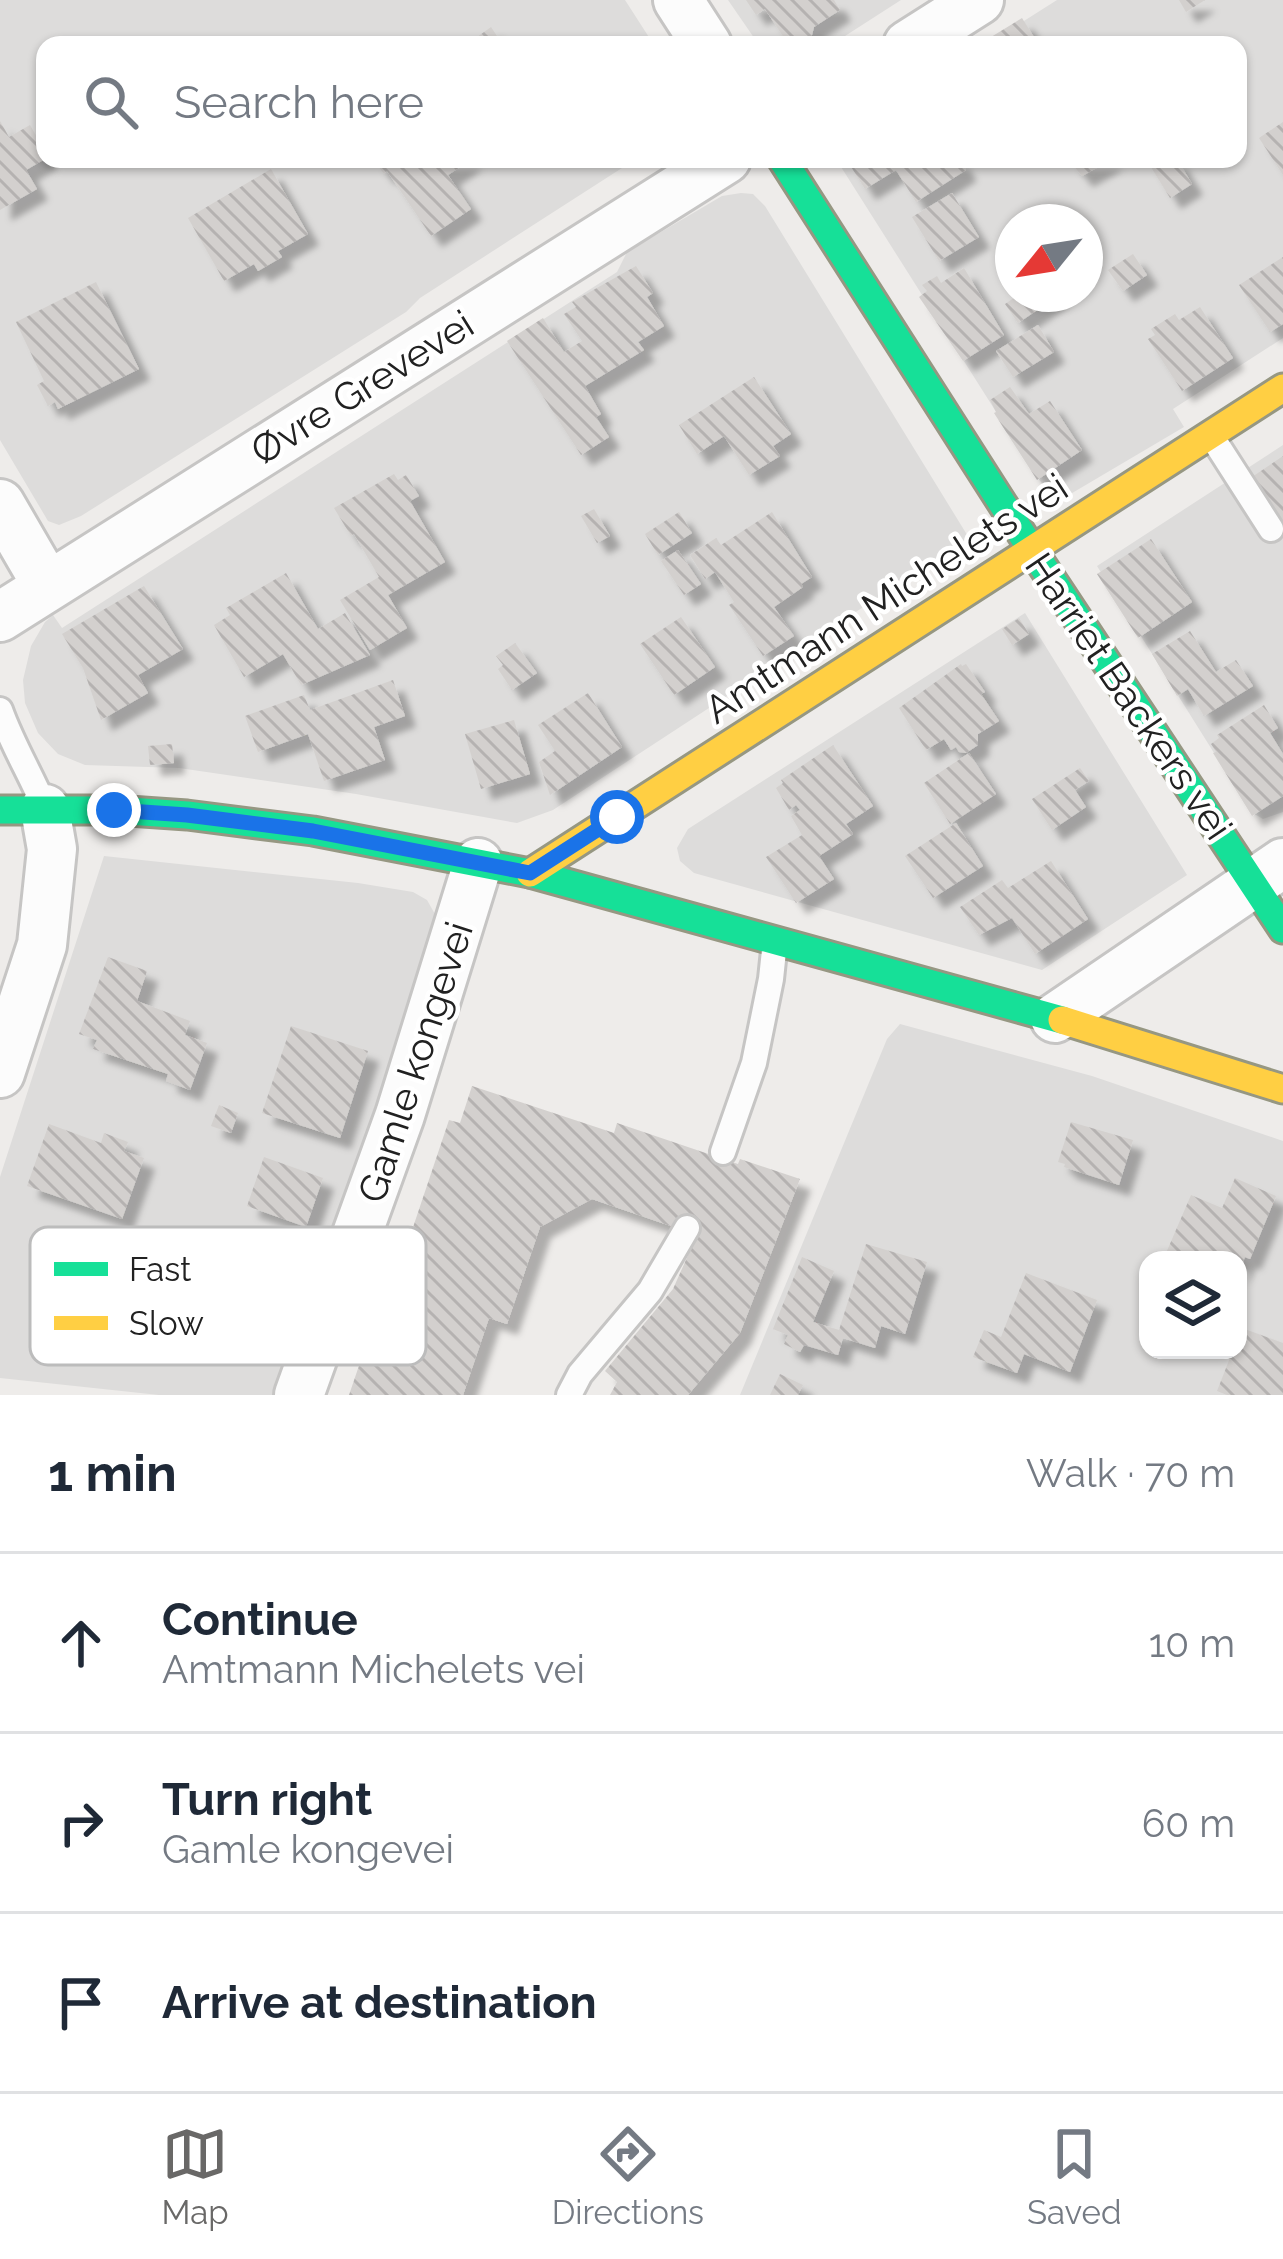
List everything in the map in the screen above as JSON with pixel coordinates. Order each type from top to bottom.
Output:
[{"type":"street","points":[[678,0],[700,36]]},
{"type":"street","points":[[922,36],[979,0]]},
{"type":"street","name":"Øvre Grevevei","points":[[1,616],[712,168]]},
{"type":"street","name":"Harriet Backers vei","points":[[788,168],[1122,686],[1268,872],[1283,929]]},
{"type":"street","name":"Amtmann Michelets vei","points":[[530,873],[1283,388]]},
{"type":"street","points":[[0,504],[47,585]]},
{"type":"street","points":[[22,809],[187,815],[313,831],[530,873],[1055,1018],[1283,1089]]},
{"type":"street","points":[[0,1073],[42,944],[52,849],[22,809]]},
{"type":"street","name":"Gamle kongevei","points":[[359,1227],[400,1114],[478,863]]},
{"type":"street","points":[[1055,1018],[1268,872]]},
{"type":"street","name":"Gamle kongevei","points":[[299,1395],[310,1365]]},
{"type":"lane","points":[[1210,435],[1270,529]]},
{"type":"lane","points":[[0,627],[1,616]]},
{"type":"lane","points":[[1122,686],[1148,668]]},
{"type":"lane","points":[[0,710],[11,742],[31,775],[22,809]]},
{"type":"lane","points":[[723,1153],[754,1063],[775,939]]},
{"type":"lane","points":[[569,1395],[580,1374],[650,1291],[687,1228]]},
{"type":"shaded area","points":[[0,0],[625,0],[648,36],[36,36],[36,168],[622,168],[420,298],[406,312],[81,516],[59,525],[48,521],[0,440]]},
{"type":"shaded area","points":[[728,0],[901,0],[845,36],[753,36]]},
{"type":"shaded area","points":[[1057,0],[1283,0],[1283,338],[1173,409],[1184,427],[1062,499],[1050,494],[842,168],[1247,168],[1247,36],[1000,36]]},
{"type":"shaded area","points":[[753,194],[765,206],[969,538],[553,810],[517,823],[179,768],[85,765],[58,754],[38,733],[25,703],[23,680],[31,646],[53,615],[62,628],[617,272],[627,252],[722,196]]},
{"type":"shaded area","points":[[1283,445],[1283,812],[1263,819],[1251,812],[1097,566]]},
{"type":"shaded area","points":[[1025,613],[1187,875],[1042,970],[694,873],[680,861],[677,848],[688,829]]},
{"type":"shaded area","points":[[104,856],[358,883],[413,892],[427,900],[436,916],[435,930],[334,1227],[30,1227],[30,1365],[287,1365],[277,1395],[159,1395],[0,1378],[0,1177]]},
{"type":"shaded area","points":[[900,1024],[1092,1076],[1283,1141],[1283,1395],[740,1395],[887,1039]]},
{"type":"building","points":[[746,0],[834,0],[840,10],[814,27],[810,36],[783,36],[765,9],[756,15]]},
{"type":"building","points":[[1179,0],[1205,0],[1186,12]]},
{"type":"building","points":[[1022,18],[1033,36],[993,36]]},
{"type":"building","points":[[0,121],[9,137],[30,125],[36,135],[36,164],[26,170],[37,189],[0,210]]},
{"type":"building","points":[[1283,122],[1283,175],[1259,138]]},
{"type":"building","points":[[380,168],[458,168],[448,175],[471,209],[431,236],[387,171],[384,174]]},
{"type":"building","points":[[852,168],[966,170],[916,202],[896,170],[865,189]]},
{"type":"building","points":[[1152,168],[1182,168],[1192,184],[1170,198]]},
{"type":"building","points":[[271,169],[308,234],[278,251],[282,257],[258,271],[254,264],[224,281],[188,218]]},
{"type":"building","points":[[952,193],[979,237],[939,261],[912,217]]},
{"type":"building","points":[[1133,254],[1147,275],[1123,291],[1108,270]]},
{"type":"building","points":[[1283,257],[1283,324],[1270,332],[1239,285]]},
{"type":"building","points":[[636,266],[653,293],[647,297],[664,326],[638,342],[644,350],[585,386],[609,437],[581,455],[507,341],[543,318],[564,352],[582,341],[564,314],[576,307],[572,302]]},
{"type":"building","points":[[964,268],[1004,335],[963,361],[919,297],[927,291],[922,285],[937,276],[941,283]]},
{"type":"building","points":[[96,282],[139,369],[58,409],[55,402],[48,406],[37,385],[44,381],[16,322]]},
{"type":"building","points":[[1200,307],[1233,358],[1182,391],[1148,339],[1155,335],[1151,329],[1175,314],[1179,320]]},
{"type":"building","points":[[1010,312],[1034,312],[1018,323]]},
{"type":"building","points":[[1038,325],[1054,352],[1013,377],[996,351]]},
{"type":"building","points":[[754,377],[791,434],[773,446],[780,456],[749,475],[724,436],[697,454],[679,425]]},
{"type":"building","points":[[1010,387],[1029,414],[1050,401],[1082,450],[1037,480],[990,400]]},
{"type":"building","points":[[1283,456],[1283,525],[1252,477]]},
{"type":"building","points":[[394,474],[398,480],[406,475],[419,496],[410,501],[445,562],[388,595],[407,628],[370,650],[340,600],[379,577],[334,508]]},
{"type":"building","points":[[594,509],[610,536],[597,543],[581,516]]},
{"type":"building","points":[[679,512],[692,533],[658,555],[645,534]]},
{"type":"building","points":[[772,512],[812,577],[774,607],[794,636],[763,656],[729,605],[734,602],[715,572],[705,579],[690,555],[716,538],[721,545]]},
{"type":"building","points":[[1151,539],[1192,602],[1138,638],[1097,574]]},
{"type":"building","points":[[678,550],[701,584],[684,595],[661,561]]},
{"type":"building","points":[[286,573],[318,629],[345,613],[370,655],[301,685],[283,654],[244,677],[214,625],[230,615],[226,608]]},
{"type":"building","points":[[144,586],[183,649],[138,675],[148,693],[101,720],[83,668],[62,634]]},
{"type":"building","points":[[681,617],[715,667],[674,695],[640,644]]},
{"type":"building","points":[[1019,618],[1029,634],[1012,645],[1002,629]]},
{"type":"building","points":[[1190,631],[1216,672],[1236,660],[1253,686],[1204,716],[1188,689],[1177,696],[1152,654]]},
{"type":"building","points":[[515,643],[537,673],[512,690],[498,669],[503,665],[496,656]]},
{"type":"building","points":[[966,664],[985,692],[981,694],[999,721],[978,734],[978,745],[966,753],[956,747],[951,750],[944,739],[926,750],[899,708]]},
{"type":"building","points":[[393,680],[405,716],[374,727],[385,760],[324,781],[308,734],[258,752],[245,716],[304,695],[310,710]]},
{"type":"building","points":[[588,693],[622,747],[550,795],[539,762],[555,751],[538,725]]},
{"type":"building","points":[[1264,705],[1278,728],[1270,733],[1283,754],[1283,796],[1252,816],[1211,744],[1217,735]]},
{"type":"building","points":[[514,720],[530,774],[481,789],[465,734]]},
{"type":"building","points":[[172,744],[174,763],[150,765],[148,746]]},
{"type":"building","points":[[833,745],[873,806],[846,824],[853,834],[819,856],[834,879],[796,903],[766,857],[802,835],[791,816],[800,810],[796,805],[789,810],[776,788]]},
{"type":"building","points":[[969,753],[996,794],[950,824],[924,783]]},
{"type":"building","points":[[1080,768],[1089,781],[1075,790],[1086,807],[1052,830],[1032,799]]},
{"type":"building","points":[[956,823],[983,866],[933,898],[905,856]]},
{"type":"building","points":[[1051,861],[1088,919],[1035,954],[1012,918],[979,935],[960,907],[1002,880],[1008,888]]},
{"type":"building","points":[[108,957],[147,971],[137,1001],[190,1021],[185,1035],[207,1043],[190,1090],[166,1081],[168,1074],[93,1049],[97,1040],[79,1034]]},
{"type":"building","points":[[291,1026],[368,1051],[340,1138],[262,1113]]},
{"type":"building","points":[[472,1086],[614,1133],[617,1123],[738,1164],[740,1159],[800,1179],[740,1333],[688,1395],[610,1395],[617,1382],[605,1371],[673,1289],[697,1235],[592,1199],[540,1227],[507,1324],[489,1318],[463,1395],[349,1395],[359,1365],[426,1365],[426,1227],[413,1227],[449,1120],[460,1123]]},
{"type":"building","points":[[219,1105],[238,1113],[231,1133],[211,1126]]},
{"type":"building","points":[[1071,1122],[1133,1140],[1119,1185],[1058,1162]]},
{"type":"building","points":[[49,1124],[101,1143],[104,1133],[128,1142],[124,1151],[144,1158],[122,1219],[27,1186]]},
{"type":"building","points":[[264,1157],[323,1178],[306,1227],[247,1206]]},
{"type":"building","points":[[1235,1178],[1276,1196],[1250,1259],[1247,1251],[1167,1251],[1191,1195],[1222,1208]]},
{"type":"building","points":[[866,1244],[927,1262],[905,1334],[881,1326],[875,1348],[843,1338],[838,1355],[804,1345],[800,1352],[784,1344],[788,1335],[773,1329],[802,1257],[834,1271],[813,1322],[839,1330]]},
{"type":"building","points":[[1026,1273],[1097,1300],[1070,1372],[1024,1354],[1017,1373],[973,1357],[984,1330],[1001,1337]]},
{"type":"building","points":[[1247,1330],[1283,1343],[1283,1395],[1217,1391],[1229,1359],[1247,1359]]},
{"type":"building","points":[[780,1374],[803,1385],[798,1395],[770,1395]]},
{"type":"traffic: fast","points":[[788,168],[1032,550],[1283,929]]},
{"type":"traffic: fast","points":[[0,810],[187,815],[313,831],[530,873],[1062,1020]]},
{"type":"traffic: slow","points":[[530,873],[1283,388]]},
{"type":"traffic: slow","points":[[1062,1020],[1283,1089]]},
{"type":"route","points":[[114,810],[313,831],[530,873],[617,817]]}]
